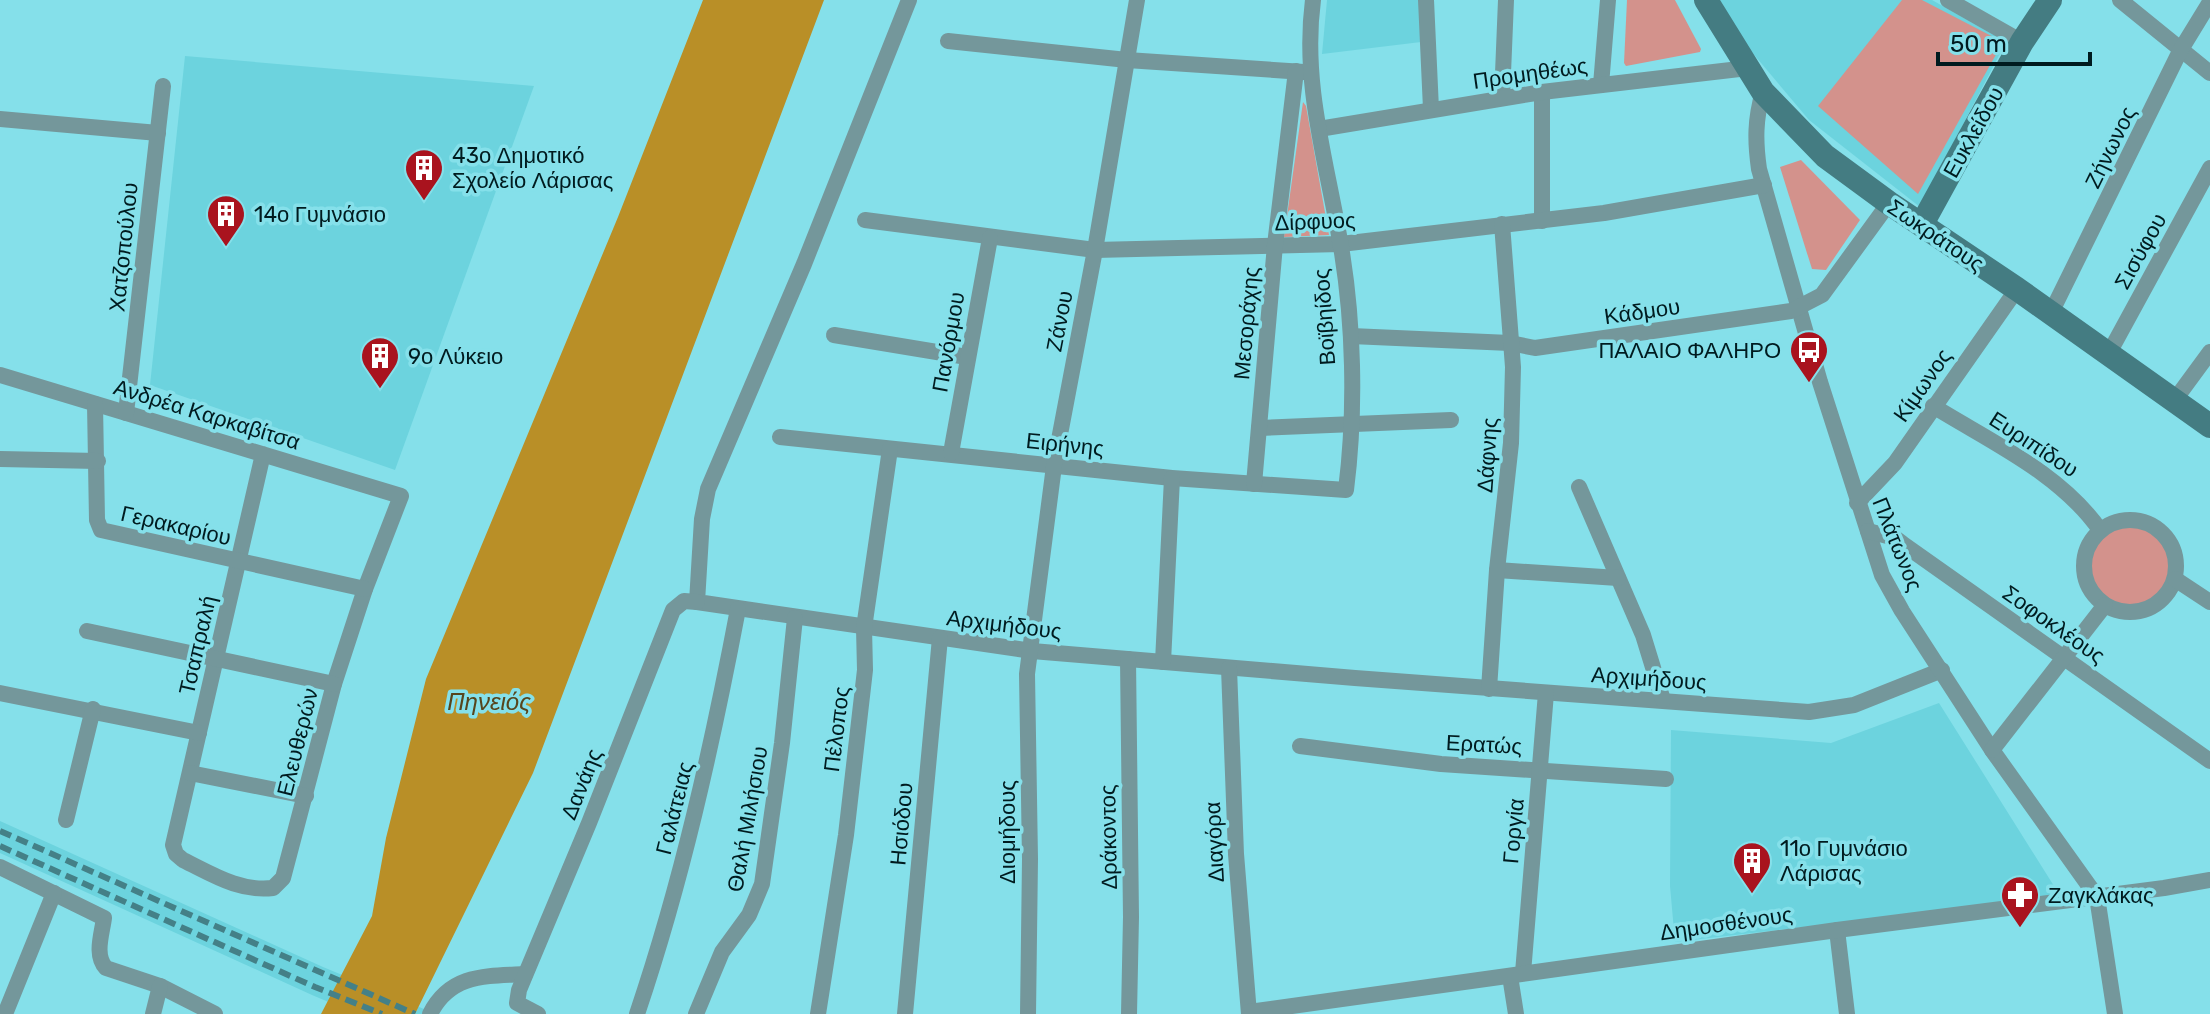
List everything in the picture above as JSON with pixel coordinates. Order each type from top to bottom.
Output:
[{"type":"main road","name":"Σωκράτους","points":[[1706,0],[1763,92],[1825,156],[2210,426]]},
{"type":"main road","name":"Ευκλείδου","points":[[1922,224],[2022,42],[2050,0]]},
{"type":"street","points":[[697,602],[702,519],[708,489],[804,264],[909,0]]},
{"type":"street","name":"Ζάνου","points":[[1032,651],[1054,466],[1095,250],[1137,0]]},
{"type":"street","name":"Βοϊβηίδος","points":[[1313,0],[1303,72],[1319,129],[1341,244],[1351,336],[1350,457],[1346,490]]},
{"type":"street","points":[[1426,0],[1431,109]]},
{"type":"street","points":[[1502,98],[1506,0]]},
{"type":"street","points":[[1601,85],[1608,0]]},
{"type":"street","points":[[1948,0],[2022,42]]},
{"type":"street","points":[[2120,0],[2210,73]]},
{"type":"street","name":"Ζήνωνος","points":[[2051,313],[2180,51],[2210,2]]},
{"type":"street","points":[[948,41],[1127,60],[1303,72]]},
{"type":"street","name":"Προμηθέως","points":[[1319,129],[1542,92],[1748,68]]},
{"type":"street","name":"Μεσοράχης","points":[[1254,484],[1275,245],[1303,72]]},
{"type":"street","name":"Χατζοπούλου","points":[[126,413],[163,86]]},
{"type":"street","points":[[1542,92],[1542,221]]},
{"type":"street","name":"Πλάτωνος","points":[[1763,92],[1755,136],[1764,185],[1857,503],[1889,589],[1992,750],[2097,897],[2115,1014]]},
{"type":"street","points":[[0,119],[158,133]]},
{"type":"street","name":"Σισύφου","points":[[2108,355],[2210,168]]},
{"type":"street","name":"Δίρφυος","points":[[865,220],[1095,250],[1341,244],[1604,213],[1764,185]]},
{"type":"street","name":"Κάδμου","points":[[1351,336],[1510,343],[1535,348],[1777,314],[1800,307],[1822,295],[1889,203]]},
{"type":"street","name":"Δάφνης","points":[[1489,689],[1497,570],[1511,443],[1513,367],[1502,224]]},
{"type":"street","name":"Πανόρμου","points":[[951,453],[990,238]]},
{"type":"street","name":"Κίμωνος","points":[[1857,503],[1895,463],[2017,289]]},
{"type":"street","points":[[834,335],[967,357]]},
{"type":"street","points":[[2174,401],[2210,352]]},
{"type":"street","name":"Ανδρέα Καρκαβίτσα","points":[[0,375],[401,496]]},
{"type":"street","name":"Γερακαρίου","points":[[95,404],[97,520],[101,530],[365,589]]},
{"type":"street","name":"Ευριπίδου","points":[[1933,406],[2055,482],[2080,504],[2100,530]]},
{"type":"street","points":[[1259,428],[1451,420]]},
{"type":"street","name":"Ειρήνης","points":[[780,437],[1172,478],[1346,490]]},
{"type":"street","name":"Πέλοπος","points":[[818,1014],[846,835],[865,670],[864,628],[890,449]]},
{"type":"street","name":"Τσαπραλή","points":[[173,845],[263,454]]},
{"type":"street","points":[[0,459],[98,461]]},
{"type":"street","points":[[1163,662],[1172,478]]},
{"type":"street","points":[[1579,487],[1643,635],[1663,700]]},
{"type":"street","name":"Ελευθερών","points":[[173,845],[176,854],[183,860],[238,887],[250,890],[273,888],[283,878],[334,684],[365,589],[401,496]]},
{"type":"street","points":[[2128,519],[2155,526],[2172,545],[2176,558],[2175,579],[2164,597],[2152,607],[2136,612],[2120,611],[2096,597],[2085,575],[2087,549],[2100,530],[2115,522],[2128,519]]},
{"type":"street","name":"Σοφοκλέους","points":[[1868,531],[1895,538],[2210,761]]},
{"type":"street","points":[[1497,570],[1618,578]]},
{"type":"street","points":[[2175,579],[2210,602]]},
{"type":"street","name":"Δανάης","points":[[538,1014],[521,1007],[516,1000],[525,974],[673,610],[684,601],[697,602]]},
{"type":"street","name":"Αρχιμήδους","points":[[697,602],[1032,651],[1489,689],[1821,712],[1854,705],[1942,670]]},
{"type":"street","points":[[1992,750],[2105,605]]},
{"type":"street","name":"Γαλάτειας","points":[[637,1014],[676,890],[699,802],[738,609]]},
{"type":"street","name":"Θαλή Μιλήσιου","points":[[696,1014],[722,952],[749,915],[762,884],[782,743],[795,618]]},
{"type":"street","points":[[87,631],[334,684]]},
{"type":"street","name":"Ησιόδου","points":[[905,1014],[940,638]]},
{"type":"street","name":"Διομήδους","points":[[1028,1014],[1030,846],[1027,683],[1032,651]]},
{"type":"street","name":"Δράκοντος","points":[[1128,659],[1129,1014]]},
{"type":"street","name":"Διαγόρα","points":[[1229,668],[1236,854],[1249,1013]]},
{"type":"street","points":[[0,693],[93,709],[199,733]]},
{"type":"street","name":"Γοργία","points":[[1516,1014],[1516,975],[1546,693]]},
{"type":"street","points":[[66,820],[93,709]]},
{"type":"street","name":"Ερατώς","points":[[1300,746],[1441,764],[1666,779]]},
{"type":"street","points":[[190,773],[306,796]]},
{"type":"street","points":[[0,867],[104,918],[99,951],[106,968],[160,986],[215,1014]]},
{"type":"street","name":"Δημοσθένους","points":[[1249,1013],[1837,930],[2097,897],[2207,877]]},
{"type":"street","points":[[5,1014],[54,893]]},
{"type":"street","points":[[1837,930],[1847,1014]]},
{"type":"street","points":[[430,1014],[437,999],[461,983],[489,976],[525,974]]},
{"type":"street","points":[[153,1014],[160,986]]},
{"type":"shaded area","points":[[1327,0],[1419,0],[1421,42],[1322,54]]},
{"type":"shaded area","points":[[1627,0],[1675,0],[1700,52],[1626,66]]},
{"type":"shaded area","points":[[1720,0],[1932,0],[2006,42],[1920,207],[1809,120],[1745,44]]},
{"type":"shaded area","points":[[1902,0],[1922,0],[2003,42],[1918,194],[1818,106]]},
{"type":"shaded area","points":[[185,56],[534,86],[395,470],[150,385]]},
{"type":"shaded area","points":[[1303,102],[1329,235],[1284,237]]},
{"type":"shaded area","points":[[1801,160],[1860,220],[1826,270],[1812,269],[1780,167]]},
{"type":"shaded area","points":[[2130,527],[2145,530],[2158,538],[2166,551],[2169,566],[2166,581],[2158,594],[2145,602],[2130,605],[2115,602],[2102,594],[2094,581],[2091,566],[2094,551],[2102,538],[2115,530]]},
{"type":"shaded area","points":[[1939,703],[2059,894],[2055,898],[1675,942],[1670,886],[1671,730],[1831,743]]},
{"type":"shaded area","points":[[0,821],[323,967],[436,1014],[357,1014],[312,995],[0,853]]},
{"type":"water","name":"Πηνειός","points":[[703,0],[824,0],[533,773],[415,1014],[321,1014],[372,916],[386,838],[426,679],[618,217]]},
{"type":"railway","points":[[0,831],[415,1014]]},
{"type":"railway","points":[[0,846],[382,1014]]},
{"type":"place","name":"43ο Δημοτικό Σχολείο Λάρισας","points":[[424,202]]},
{"type":"place","name":"14ο Γυμνάσιο","points":[[226,248]]},
{"type":"place","name":"ΠΑΛΑΙΟ ΦΑΛΗΡΟ","points":[[1809,384]]},
{"type":"place","name":"9ο Λύκειο","points":[[380,390]]},
{"type":"place","name":"11ο Γυμνάσιο Λάρισας","points":[[1752,895]]},
{"type":"place","name":"Ζαγκλάκας","points":[[2020,929]]}]
